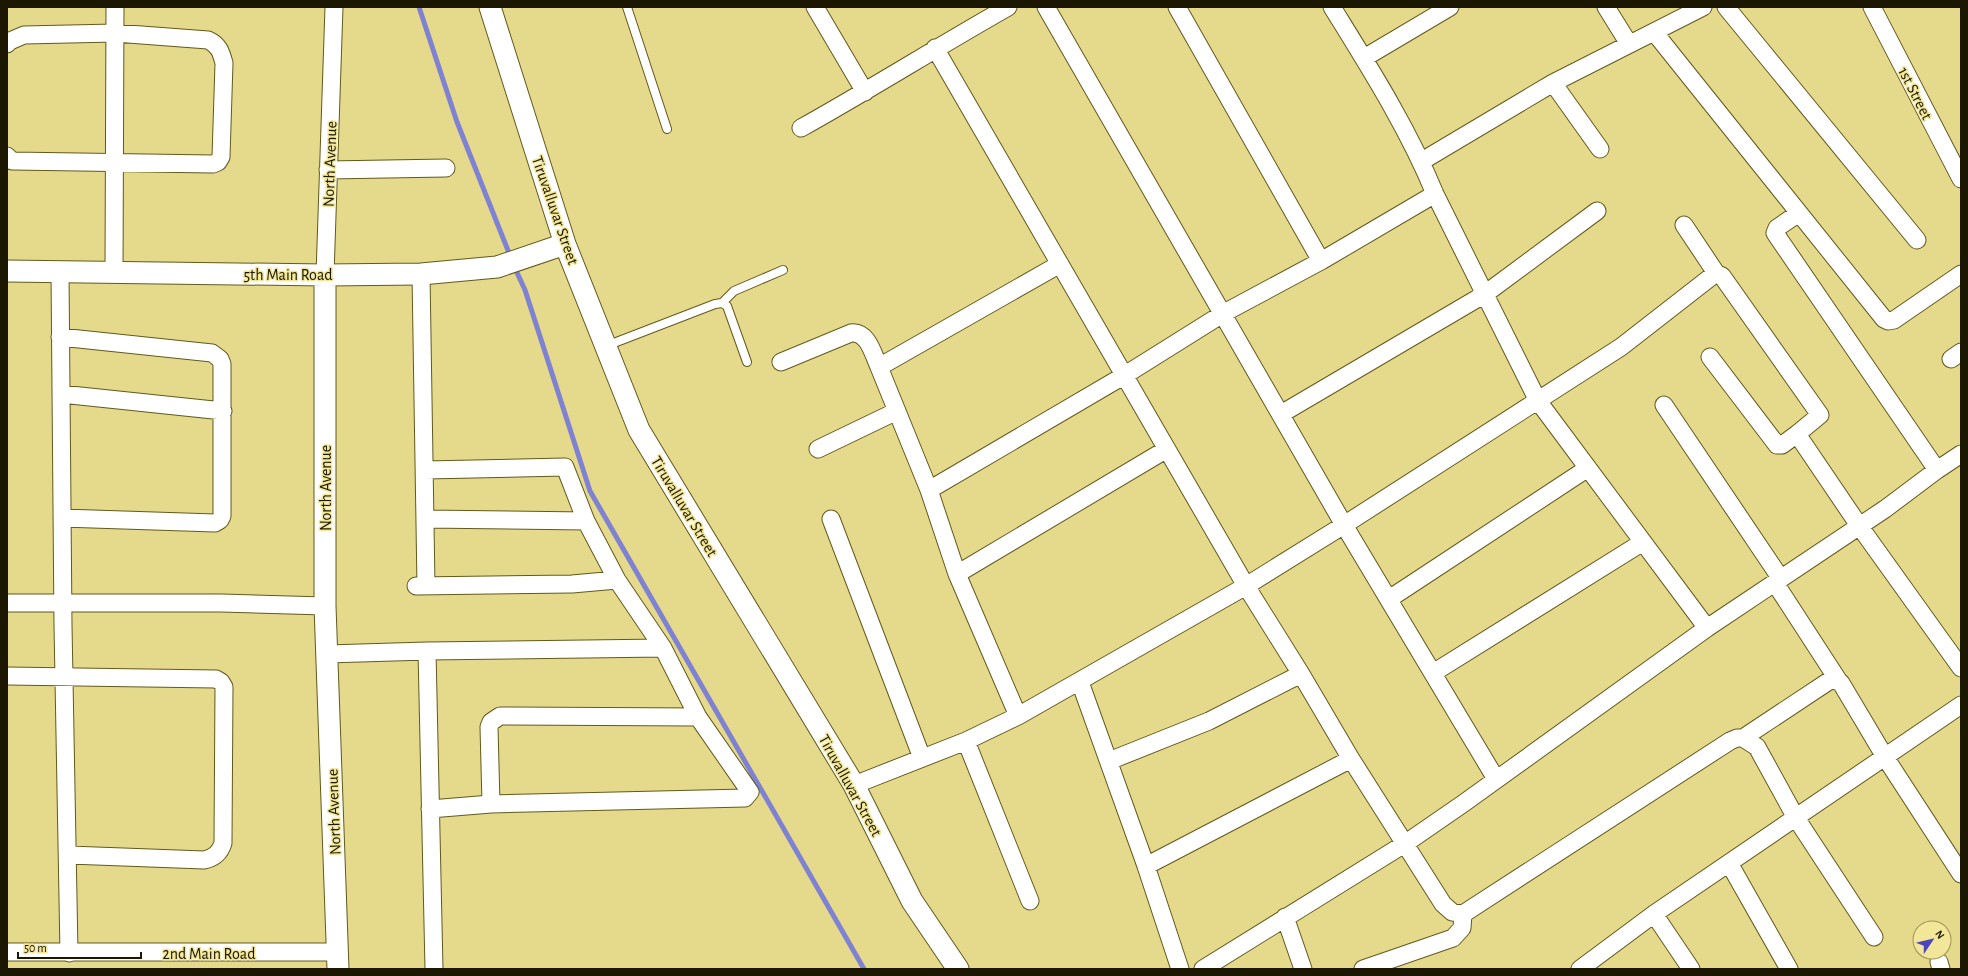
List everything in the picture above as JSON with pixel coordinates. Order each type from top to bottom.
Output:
[{"type":"street","points":[[114,272],[113,162],[115,7]]},
{"type":"street","name":"North Avenue","points":[[334,7],[325,275],[325,606],[338,961]]},
{"type":"street","name":"Tiruvalluvar Street","points":[[490,7],[565,244],[639,430],[854,785],[912,901],[958,969]]},
{"type":"street","points":[[815,7],[865,92]]},
{"type":"street","points":[[801,128],[865,92],[935,48],[1008,7]]},
{"type":"street","points":[[1046,7],[1224,313],[1344,525],[1496,779]]},
{"type":"street","points":[[1177,7],[1321,260]]},
{"type":"street","points":[[1332,7],[1364,58],[1422,161],[1435,194],[1538,401],[1707,628]]},
{"type":"street","points":[[1364,58],[1450,7]]},
{"type":"street","points":[[1606,7],[1629,44]]},
{"type":"street","points":[[1422,161],[1553,83],[1704,7]]},
{"type":"street","points":[[1726,7],[1917,240]]},
{"type":"street","name":"1st Street","points":[[1872,7],[1961,180]]},
{"type":"street","points":[[1654,32],[1884,319],[1888,321],[1894,320],[1961,274]]},
{"type":"street","points":[[7,44],[10,40],[24,35],[115,33],[208,40],[215,43],[220,50],[224,63],[221,157],[218,162],[213,164],[12,161],[7,156]]},
{"type":"street","points":[[935,48],[1246,586],[1301,674],[1351,759],[1406,843],[1442,904],[1452,912],[1463,914],[1730,741],[1737,738],[1744,738],[1828,680],[1838,680]]},
{"type":"street","points":[[1553,83],[1600,149]]},
{"type":"street","points":[[328,170],[446,168]]},
{"type":"street","points":[[929,490],[1125,375],[1224,313],[1321,260],[1435,194]]},
{"type":"street","points":[[1281,414],[1485,294],[1597,211]]},
{"type":"street","points":[[1799,213],[1777,228],[1775,234],[1776,236],[1937,470]]},
{"type":"street","points":[[1684,225],[1716,273],[1722,276],[1820,415],[1782,446],[1778,445],[1710,357]]},
{"type":"street","name":"5th Main Road","points":[[7,271],[325,275],[421,274],[497,267],[565,244]]},
{"type":"street","points":[[879,367],[1060,264]]},
{"type":"street","points":[[60,272],[62,604],[69,953]]},
{"type":"street","points":[[854,785],[966,741],[1018,716],[1246,586],[1344,525],[1621,347],[1716,273]]},
{"type":"street","points":[[421,274],[426,519],[421,586],[572,584],[617,580]]},
{"type":"street","points":[[781,362],[851,333],[857,332],[863,335],[867,340],[929,490],[957,574],[1018,716]]},
{"type":"street","points":[[60,337],[212,353],[220,359],[222,364],[223,411],[222,516],[220,520],[214,523],[62,518]]},
{"type":"street","points":[[61,394],[223,411]]},
{"type":"street","points":[[1664,405],[1778,581],[1885,757],[1961,874]]},
{"type":"street","points":[[818,449],[897,410]]},
{"type":"street","points":[[1797,434],[1860,527],[1961,668]]},
{"type":"street","points":[[957,574],[1168,449]]},
{"type":"street","points":[[1203,969],[1406,843],[1707,628],[1860,527],[1937,470],[1960,458]]},
{"type":"street","points":[[424,470],[565,467],[586,521],[617,580],[663,648],[698,717],[749,789],[748,796],[745,798],[491,804],[430,809]]},
{"type":"street","points":[[1389,599],[1588,468]]},
{"type":"street","points":[[426,519],[586,521]]},
{"type":"street","points":[[831,519],[922,758]]},
{"type":"street","points":[[1433,673],[1643,542]]},
{"type":"street","points":[[7,604],[221,603],[325,606]]},
{"type":"street","points":[[327,654],[427,651],[663,648]]},
{"type":"street","points":[[427,651],[434,969]]},
{"type":"street","points":[[1109,761],[1209,721],[1301,674]]},
{"type":"street","points":[[7,676],[216,679],[222,682],[224,687],[223,843],[217,855],[204,860],[68,855]]},
{"type":"street","points":[[1080,682],[1146,866],[1180,969]]},
{"type":"street","points":[[1580,969],[1654,914],[1961,705]]},
{"type":"street","points":[[491,804],[489,727],[491,722],[500,716],[698,717]]},
{"type":"street","points":[[1744,738],[1757,747],[1796,818],[1874,937]]},
{"type":"street","points":[[966,741],[1030,901]]},
{"type":"street","points":[[1146,866],[1351,759]]},
{"type":"street","points":[[1729,863],[1789,969]]},
{"type":"street","points":[[1363,969],[1453,938],[1462,928],[1463,914]]},
{"type":"street","points":[[1654,914],[1691,969]]},
{"type":"street","points":[[1285,917],[1303,969]]},
{"type":"street","name":"2nd Main Road","points":[[7,952],[338,961]]},
{"type":"lane","points":[[627,7],[667,130]]},
{"type":"lane","points":[[606,346],[715,304],[722,303],[734,291],[783,270]]},
{"type":"lane","points":[[722,303],[727,306],[747,362]]},
{"type":"waterway","points":[[419,7],[457,122],[511,258]]},
{"type":"waterway","points":[[514,266],[525,290],[590,491],[864,969]]}]
